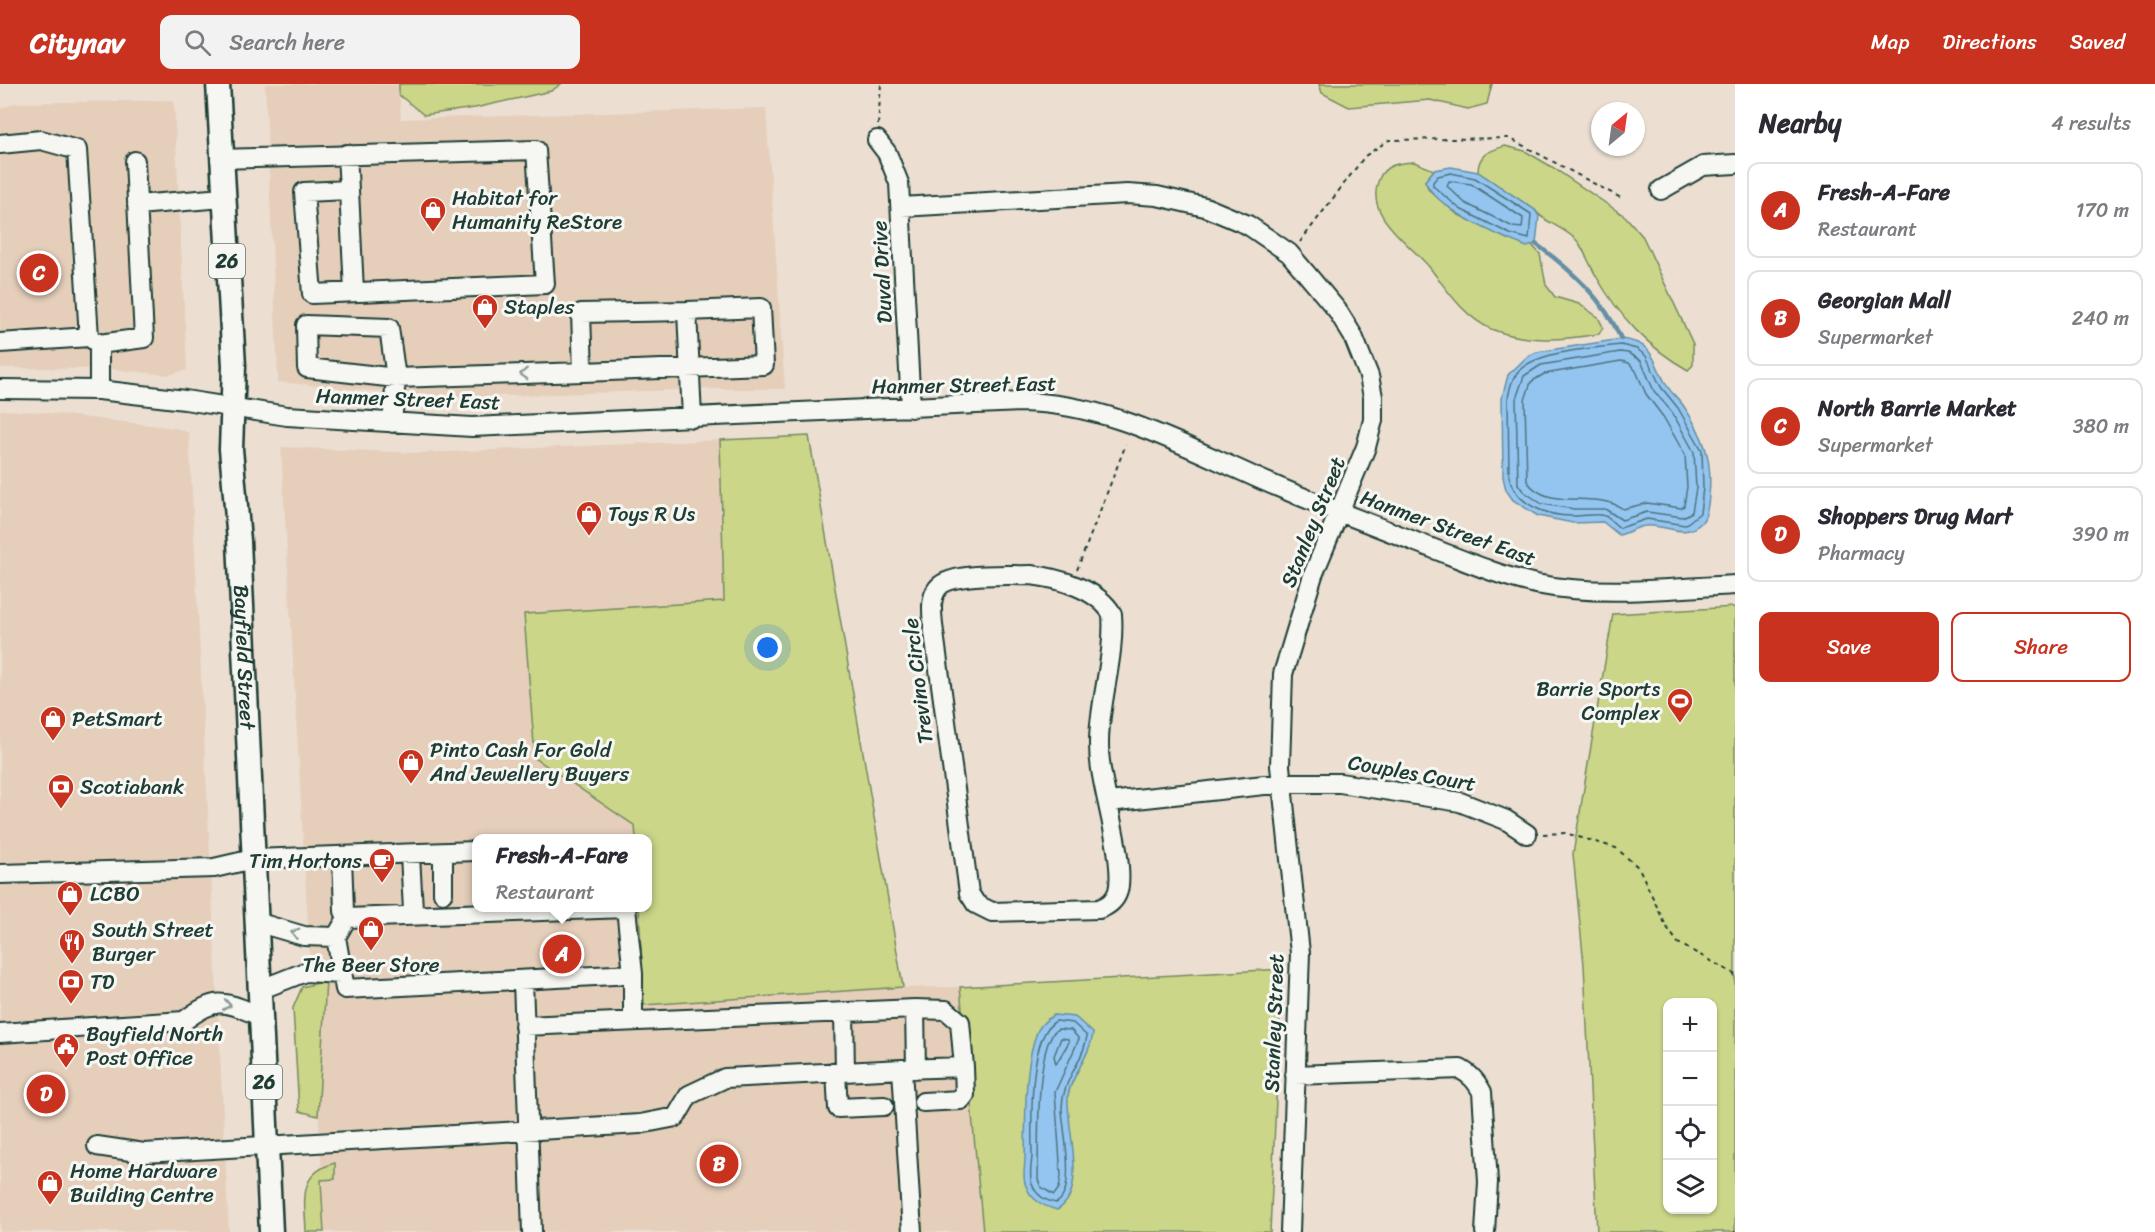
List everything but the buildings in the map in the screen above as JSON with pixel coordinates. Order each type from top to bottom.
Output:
[{"type":"main road","name":"Bayfield Street","points":[[218,84],[220,159],[234,366],[231,449],[239,541],[271,1232]]},
{"type":"street","points":[[0,144],[41,140],[77,150],[99,390]]},
{"type":"street","name":"Duval Drive","points":[[877,140],[896,170],[901,207],[911,408]]},
{"type":"street","points":[[220,159],[536,150],[545,284],[312,294],[304,192],[349,190]]},
{"type":"street","points":[[347,154],[354,291]]},
{"type":"street","points":[[0,343],[144,338],[135,161]]},
{"type":"street","points":[[1661,190],[1704,166],[1735,164]]},
{"type":"street","name":"Stanley Street","points":[[901,207],[1094,195],[1157,196],[1182,200],[1226,214],[1271,239],[1307,272],[1337,310],[1362,355],[1369,376],[1373,420],[1360,464],[1313,575],[1283,674],[1280,714],[1282,783],[1300,952],[1290,1232]]},
{"type":"street","points":[[137,206],[223,198]]},
{"type":"street","points":[[392,423],[396,378],[389,328],[306,325],[307,368],[396,378],[690,369],[764,365],[761,308],[581,313],[583,372]]},
{"type":"street","points":[[687,311],[692,418]]},
{"type":"street","name":"Hanmer Street East","points":[[0,389],[99,390],[287,416],[472,428],[1021,402],[1085,409],[1134,424],[1339,512],[1489,570],[1535,584],[1608,591],[1735,585]]},
{"type":"street","name":"Trevino Circle","points":[[1031,575],[1070,585],[1103,601],[1112,614],[1098,755],[1109,802],[1119,879],[1118,892],[1106,906],[1099,909],[1001,913],[983,909],[972,898],[968,885],[933,625],[933,599],[943,583],[961,578],[1031,575]]},
{"type":"street","points":[[1109,802],[1282,783]]},
{"type":"street","name":"Couples Court","points":[[1282,783],[1340,783],[1460,802],[1506,820],[1527,834]]},
{"type":"street","points":[[0,874],[213,868],[253,859],[472,852]]},
{"type":"street","points":[[442,854],[443,893]]},
{"type":"street","points":[[410,855],[413,910]]},
{"type":"street","points":[[342,857],[344,911],[348,918]]},
{"type":"street","points":[[395,916],[395,911],[472,907]]},
{"type":"street","points":[[348,918],[510,912]]},
{"type":"street","points":[[626,912],[633,974],[633,1020]]},
{"type":"street","points":[[348,918],[336,937],[340,974],[345,989],[633,974]]},
{"type":"street","points":[[256,922],[303,936],[336,937]]},
{"type":"street","points":[[259,990],[305,972],[340,974]]},
{"type":"street","points":[[523,981],[531,1131],[532,1232]]},
{"type":"street","points":[[0,1033],[184,1021],[206,1005],[227,1003],[260,1016]]},
{"type":"street","points":[[524,1026],[633,1020],[647,1023],[915,1009],[946,1010],[960,1022],[965,1095],[961,1100],[922,1102]]},
{"type":"street","points":[[912,1232],[909,1069],[915,1009]]},
{"type":"street","points":[[844,1012],[838,1108],[884,1106]]},
{"type":"street","points":[[97,1146],[144,1153],[267,1148],[640,1124],[676,1118],[689,1095],[725,1078],[964,1067]]},
{"type":"street","points":[[1295,1076],[1460,1069],[1469,1074],[1477,1082],[1482,1092],[1488,1182],[1485,1232]]},
{"type":"path","points":[[877,140],[881,84]]},
{"type":"path","points":[[1300,242],[1365,156],[1389,140],[1509,138],[1620,198]]},
{"type":"path","points":[[1070,585],[1126,444]]},
{"type":"path","points":[[1527,834],[1565,833],[1616,848],[1639,868],[1666,926],[1677,942],[1734,973],[1735,977]]},
{"type":"shaded area","points":[[265,84],[399,84],[401,119],[766,108],[785,389],[708,389],[445,398],[278,382]]},
{"type":"shaded area","points":[[174,100],[187,370],[168,375],[111,369],[0,368],[0,109],[14,103]]},
{"type":"shaded area","points":[[0,410],[40,412],[176,428],[189,433],[229,1232],[0,1232]]},
{"type":"shaded area","points":[[720,440],[724,601],[524,614],[535,758],[635,826],[636,834],[472,834],[472,912],[644,912],[654,990],[960,987],[983,1232],[325,1232],[281,447],[419,453]]},
{"type":"green space","points":[[399,84],[561,84],[551,91],[475,108],[424,115],[399,95]]},
{"type":"green space","points":[[1319,84],[1492,84],[1487,104],[1468,109],[1430,100],[1349,107],[1322,93]]},
{"type":"green space","points":[[1505,146],[1525,151],[1552,167],[1626,217],[1643,237],[1693,344],[1693,365],[1688,370],[1647,341],[1624,317],[1605,291],[1574,238],[1478,172],[1482,157]]},
{"type":"green space","points":[[1414,162],[1434,170],[1425,181],[1429,190],[1457,214],[1507,239],[1533,246],[1540,254],[1546,285],[1555,297],[1579,304],[1598,317],[1603,327],[1599,334],[1558,339],[1518,337],[1491,329],[1472,318],[1430,268],[1391,228],[1377,205],[1376,192],[1379,179],[1385,170],[1393,165]]},
{"type":"green space","points":[[809,436],[903,987],[644,1005],[639,912],[652,912],[652,834],[636,834],[635,826],[535,758],[524,614],[724,601],[720,440]]},
{"type":"green space","points":[[1735,607],[1735,1232],[1597,1232],[1584,965],[1573,854],[1613,614]]},
{"type":"green space","points":[[1282,969],[1270,1232],[983,1232],[960,987]]},
{"type":"green space","points":[[326,981],[318,1116],[299,1111],[293,1008],[302,987]]},
{"type":"green space","points":[[335,1163],[335,1179],[321,1180],[324,1232],[306,1232],[305,1199],[309,1181],[314,1174]]},
{"type":"water","points":[[1451,167],[1478,172],[1535,210],[1539,216],[1536,244],[1527,247],[1501,236],[1442,202],[1425,181],[1434,170]]},
{"type":"water","points":[[1621,339],[1640,344],[1651,354],[1668,387],[1683,405],[1702,438],[1708,459],[1710,483],[1705,516],[1695,528],[1681,531],[1645,526],[1619,535],[1603,522],[1573,523],[1538,516],[1513,500],[1506,490],[1503,477],[1502,398],[1508,375],[1528,356],[1537,352]]},
{"type":"water","points":[[1054,1015],[1075,1017],[1093,1033],[1088,1051],[1069,1090],[1068,1110],[1074,1175],[1067,1201],[1057,1210],[1034,1199],[1028,1191],[1024,1176],[1026,1093],[1030,1059],[1038,1030]]},
{"type":"waterway","points":[[1536,244],[1561,264],[1596,298],[1614,324],[1621,339]]},
{"type":"place","name":"Habitat for Humanity ReStore","points":[[433,233]]},
{"type":"place","name":"North Barrie Market","points":[[39,273]]},
{"type":"place","name":"Staples","points":[[485,330]]},
{"type":"place","name":"Toys R Us","points":[[589,537]]},
{"type":"place","name":"Barrie Sports Complex","points":[[1680,724]]},
{"type":"place","name":"PetSmart","points":[[53,742]]},
{"type":"place","name":"Pinto Cash For Gold And Jewellery Buyers","points":[[411,785]]},
{"type":"place","name":"Scotiabank","points":[[61,810]]},
{"type":"place","name":"Tim Hortons","points":[[382,884]]},
{"type":"place","name":"LCBO","points":[[70,917]]},
{"type":"place","name":"The Beer Store","points":[[371,952]]},
{"type":"place","name":"Fresh-A-Fare","points":[[562,954]]},
{"type":"place","name":"South Street Burger","points":[[72,965]]},
{"type":"place","name":"TD","points":[[71,1005]]},
{"type":"place","name":"Bayfield North Post Office","points":[[66,1069]]},
{"type":"place","name":"Shoppers Drug Mart","points":[[46,1094]]},
{"type":"place","name":"Georgian Mall","points":[[719,1164]]},
{"type":"place","name":"Home Hardware Building Centre","points":[[50,1206]]}]
